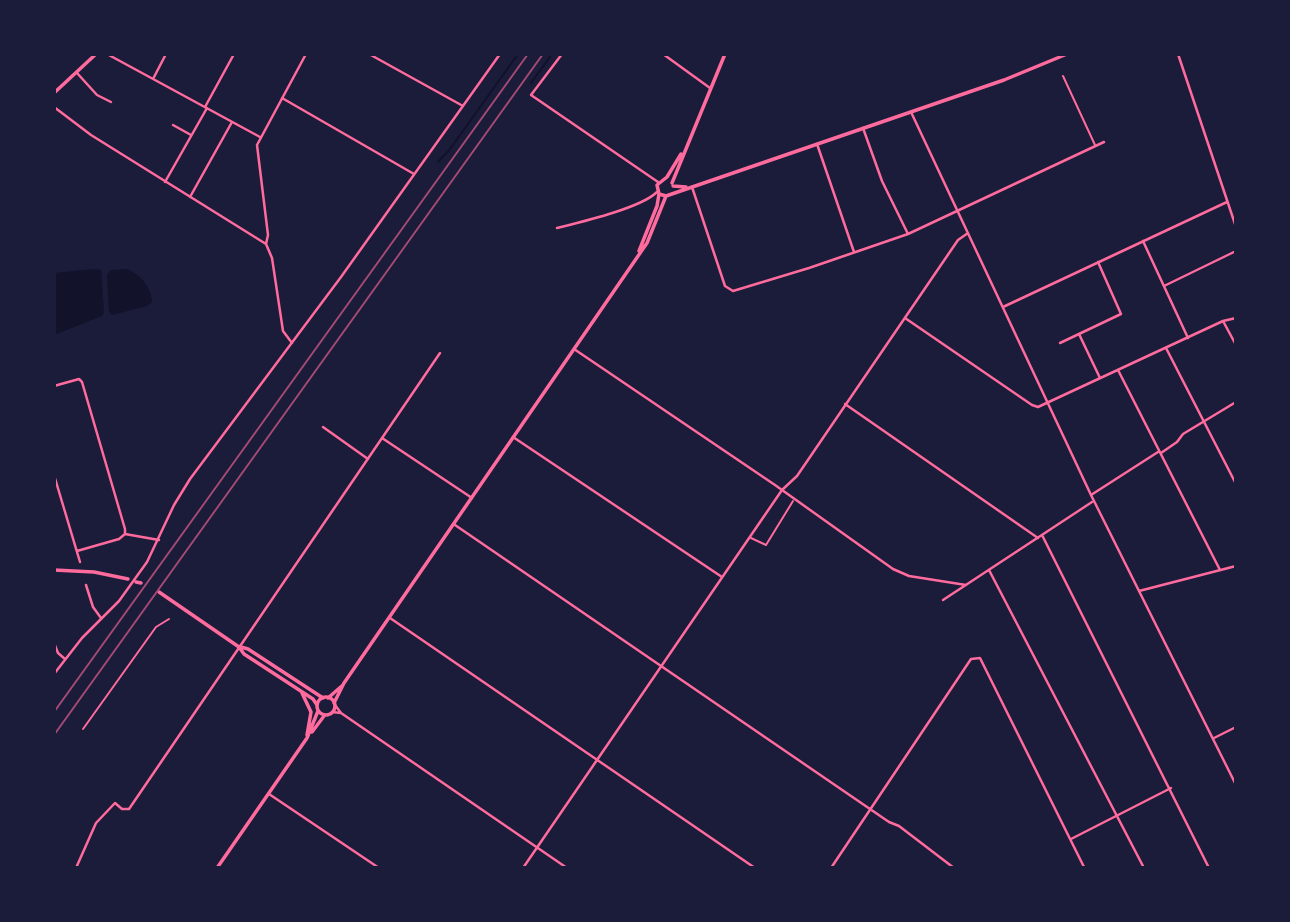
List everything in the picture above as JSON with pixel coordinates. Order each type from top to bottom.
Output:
[{"type":"street","points":[[54,93],[96,54]]},
{"type":"street","points":[[107,54],[260,137]]},
{"type":"street","points":[[153,79],[166,54]]},
{"type":"street","points":[[165,182],[234,54]]},
{"type":"street","points":[[266,244],[268,235],[257,145],[306,54]]},
{"type":"street","points":[[369,54],[463,106]]},
{"type":"street","points":[[54,674],[82,638],[127,591],[159,540],[174,505],[190,479],[292,343],[500,54]]},
{"type":"street","points":[[562,54],[531,95],[658,182]]},
{"type":"street","points":[[663,54],[710,88]]},
{"type":"street","points":[[332,712],[344,683],[647,243],[724,54]]},
{"type":"street","points":[[557,228],[627,206],[658,193],[668,195],[1044,65],[1067,54]]},
{"type":"street","points":[[1178,54],[1236,227]]},
{"type":"street","points":[[77,73],[97,94],[111,102]]},
{"type":"street","points":[[282,98],[414,174]]},
{"type":"street","points":[[54,107],[91,135],[266,244],[272,258],[283,331],[292,343]]},
{"type":"street","points":[[911,112],[1091,495],[1236,785]]},
{"type":"street","points":[[190,197],[232,122]]},
{"type":"street","points":[[173,125],[191,135]]},
{"type":"street","points":[[863,128],[887,194],[908,234]]},
{"type":"street","points":[[691,186],[725,286],[730,291],[908,234],[1104,142]]},
{"type":"street","points":[[817,144],[855,252]]},
{"type":"street","points":[[658,182],[665,179],[685,148]]},
{"type":"street","points":[[665,179],[672,184],[691,186]]},
{"type":"street","points":[[637,256],[657,205],[658,182]]},
{"type":"street","points":[[1003,307],[1227,202]]},
{"type":"street","points":[[523,868],[782,490],[797,476],[958,240],[968,233]]},
{"type":"street","points":[[1143,241],[1188,338]]},
{"type":"street","points":[[1164,286],[1236,251]]},
{"type":"street","points":[[1060,343],[1121,314],[1098,262]]},
{"type":"street","points":[[905,317],[1038,407],[1223,321],[1236,318]]},
{"type":"street","points":[[1223,321],[1236,345]]},
{"type":"street","points":[[1079,334],[1100,379]]},
{"type":"street","points":[[1167,348],[1236,484]]},
{"type":"street","points":[[574,349],[897,571],[915,577],[966,585]]},
{"type":"street","points":[[75,868],[96,822],[116,803],[122,808],[129,808],[440,353]]},
{"type":"street","points":[[1118,370],[1220,570]]},
{"type":"street","points":[[54,386],[79,379],[85,391],[125,534]]},
{"type":"street","points":[[1091,495],[1236,402]]},
{"type":"street","points":[[845,404],[1040,537],[1171,788],[1209,868]]},
{"type":"street","points":[[323,427],[368,459]]},
{"type":"street","points":[[513,437],[723,578]]},
{"type":"street","points":[[382,438],[472,498]]},
{"type":"street","points":[[54,475],[80,562]]},
{"type":"street","points":[[943,600],[1094,501]]},
{"type":"street","points":[[454,524],[889,822],[899,826],[954,868]]},
{"type":"street","points":[[125,534],[159,540]]},
{"type":"street","points":[[77,551],[119,540],[125,534]]},
{"type":"street","points":[[1139,591],[1236,566]]},
{"type":"street","points":[[54,570],[94,572],[128,579]]},
{"type":"street","points":[[989,570],[1144,868]]},
{"type":"street","points":[[86,585],[93,607],[101,618]]},
{"type":"street","points":[[159,592],[317,705],[318,711],[309,736]]},
{"type":"street","points":[[390,618],[755,868]]},
{"type":"street","points":[[54,643],[58,653],[65,659]]},
{"type":"street","points":[[239,647],[248,649],[334,704],[341,713],[568,868]]},
{"type":"street","points":[[831,868],[971,659],[976,657],[980,658],[1084,867]]},
{"type":"street","points":[[317,705],[344,683]]},
{"type":"street","points":[[301,691],[311,712],[309,736]]},
{"type":"street","points":[[318,711],[326,715]]},
{"type":"street","points":[[217,868],[309,736],[326,715],[332,712],[341,713]]},
{"type":"street","points":[[1213,739],[1236,727]]},
{"type":"street","points":[[1071,839],[1171,788]]},
{"type":"street","points":[[269,794],[379,868]]},
{"type":"lane","points":[[1063,76],[1096,146]]},
{"type":"lane","points":[[750,538],[766,545],[794,499]]},
{"type":"lane","points":[[83,729],[156,627],[169,619]]},
{"type":"shaded area","points":[[127,269],[144,282],[152,302],[147,306],[112,315],[109,311],[107,275],[111,270]]},
{"type":"shaded area","points":[[101,270],[102,316],[54,335],[54,273]]},
{"type":"waterway","points":[[438,162],[518,54]]},
{"type":"waterway","points":[[531,83],[552,54]]},
{"type":"railway","points":[[54,712],[528,54]]},
{"type":"railway","points":[[54,735],[543,54]]}]
